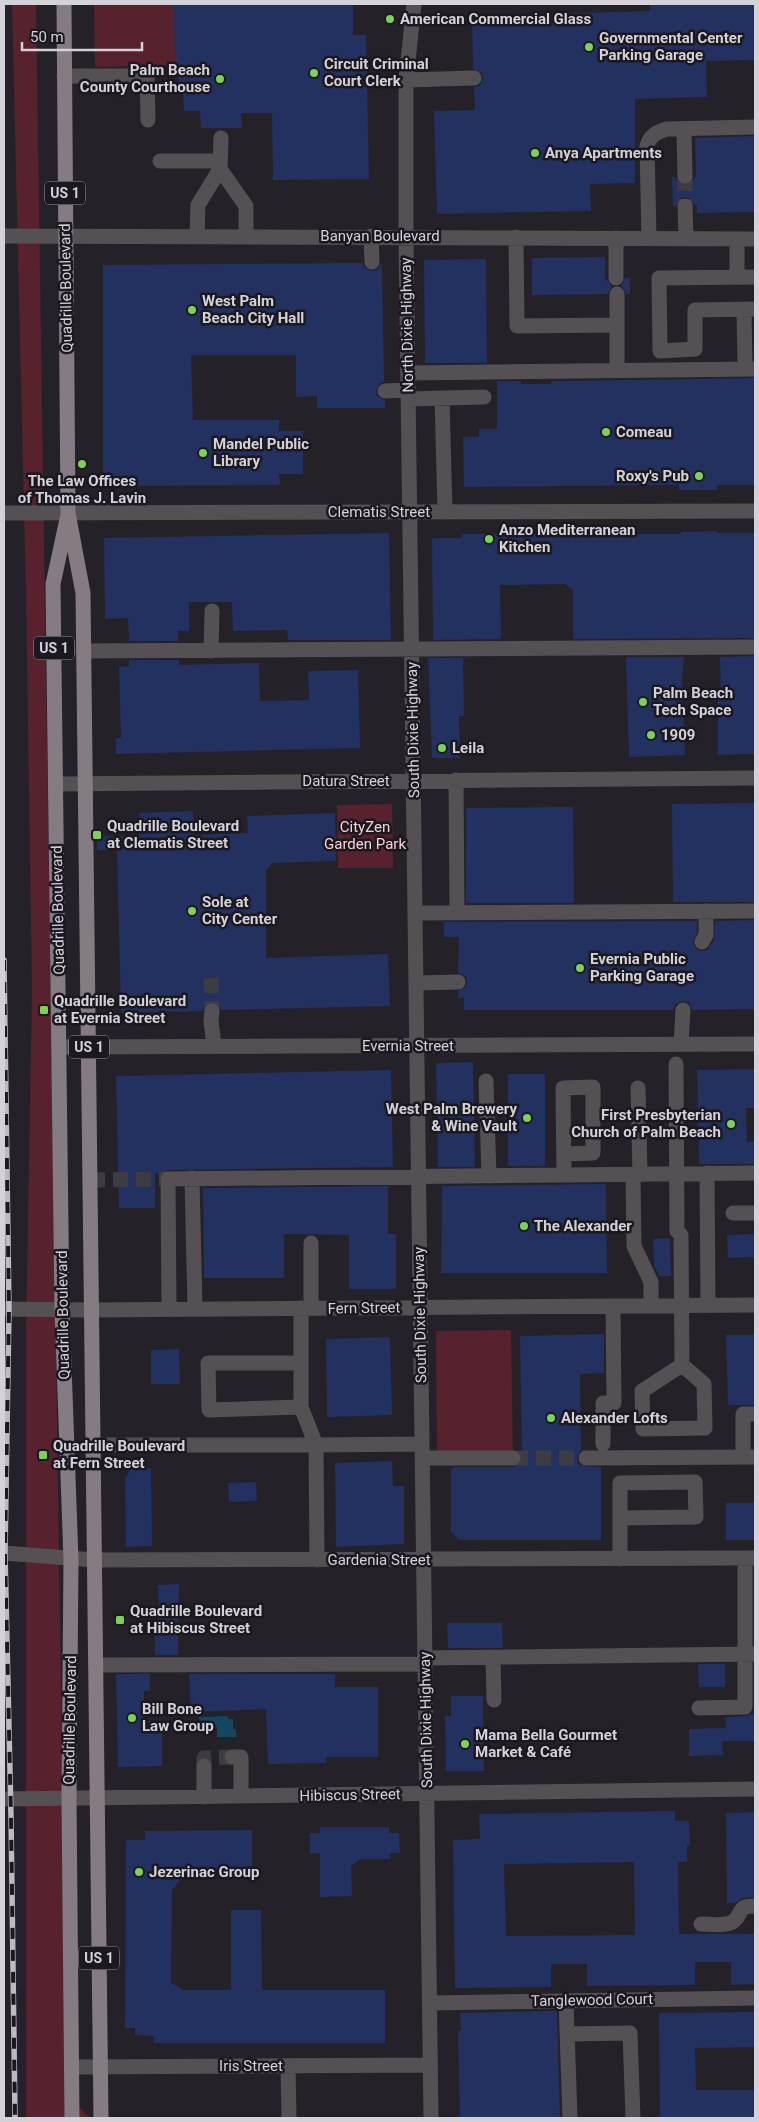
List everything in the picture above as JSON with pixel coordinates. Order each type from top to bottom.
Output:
[{"type":"main road","name":"Quadrille Boulevard","points":[[64,4],[68,513],[82,586],[102,2118]]},
{"type":"main road","name":"Quadrille Boulevard","points":[[68,513],[53,584],[62,1310],[71,1560],[69,1798],[72,2118]]},
{"type":"street","name":"North Dixie Highway","points":[[408,4],[413,11],[406,80],[409,511]]},
{"type":"street","points":[[64,76],[147,76],[148,120]]},
{"type":"street","points":[[406,80],[474,78]]},
{"type":"street","points":[[649,238],[647,146],[649,139],[660,131],[755,127]]},
{"type":"street","points":[[684,129],[685,176]]},
{"type":"street","points":[[197,236],[198,205],[220,165],[220,138]]},
{"type":"street","points":[[160,161],[220,165]]},
{"type":"street","points":[[220,165],[246,206],[246,236]]},
{"type":"street","points":[[686,206],[686,238]]},
{"type":"street","name":"Banyan Boulevard","points":[[4,236],[755,239]]},
{"type":"street","points":[[371,236],[372,262]]},
{"type":"street","points":[[516,237],[517,326],[617,325]]},
{"type":"street","points":[[616,238],[616,278]]},
{"type":"street","points":[[737,239],[737,277]]},
{"type":"street","points":[[408,373],[750,369],[750,309],[695,310],[695,350],[660,351],[659,278],[755,277]]},
{"type":"street","points":[[616,294],[617,371]]},
{"type":"street","points":[[385,391],[442,398],[484,397]]},
{"type":"street","points":[[442,398],[445,512]]},
{"type":"street","name":"South Dixie Highway","points":[[409,511],[431,2118]]},
{"type":"street","name":"Clematis Street","points":[[4,513],[755,511]]},
{"type":"street","points":[[212,611],[212,651]]},
{"type":"street","points":[[83,651],[411,651],[755,647]]},
{"type":"street","name":"Datura Street","points":[[56,784],[755,778]]},
{"type":"street","points":[[456,780],[457,913]]},
{"type":"street","points":[[702,942],[706,935],[706,911]]},
{"type":"street","points":[[415,913],[755,911]]},
{"type":"street","points":[[416,983],[458,982]]},
{"type":"street","points":[[212,1010],[211,1021],[214,1046]]},
{"type":"street","points":[[681,1044],[684,1010]]},
{"type":"street","name":"Evernia Street","points":[[60,1047],[755,1044]]},
{"type":"street","points":[[676,1064],[677,1231],[681,1235],[682,1365],[704,1384],[705,1428],[643,1429],[642,1391],[682,1365]]},
{"type":"street","points":[[486,1081],[489,1176]]},
{"type":"street","points":[[564,1154],[593,1153],[593,1087],[563,1088],[564,1175]]},
{"type":"street","points":[[638,1088],[634,1246],[650,1282],[651,1306]]},
{"type":"street","points":[[169,1309],[168,1179],[755,1172]]},
{"type":"street","points":[[707,1173],[708,1305]]},
{"type":"street","points":[[192,1178],[195,1310]]},
{"type":"street","points":[[733,1213],[755,1213]]},
{"type":"street","points":[[311,1243],[301,1363],[301,1408],[316,1445],[317,1560]]},
{"type":"street","name":"Fern Street","points":[[4,1309],[195,1310],[755,1305]]},
{"type":"street","points":[[603,1444],[602,1403],[614,1403],[613,1306]]},
{"type":"street","points":[[301,1363],[208,1363],[209,1410],[301,1408]]},
{"type":"street","points":[[586,1458],[749,1457],[743,1414],[755,1414]]},
{"type":"street","points":[[93,1445],[316,1445],[513,1458]]},
{"type":"street","points":[[620,1518],[696,1517],[695,1482],[620,1484],[620,1518],[620,1560]]},
{"type":"street","name":"Gardenia Street","points":[[4,1553],[71,1560],[620,1560],[750,1558]]},
{"type":"street","points":[[699,1708],[745,1707],[751,1654],[750,1558]]},
{"type":"street","points":[[96,1665],[425,1661],[493,1657],[751,1654]]},
{"type":"street","points":[[493,1657],[494,1700]]},
{"type":"street","points":[[232,1757],[240,1756],[242,1796]]},
{"type":"street","points":[[204,1766],[204,1797]]},
{"type":"street","name":"Hibiscus Street","points":[[4,1800],[755,1789]]},
{"type":"street","points":[[701,1924],[728,1923],[734,1920],[740,1908],[755,1906]]},
{"type":"street","name":"Tanglewood Court","points":[[430,2003],[755,1998]]},
{"type":"street","points":[[566,2001],[570,2118]]},
{"type":"street","points":[[567,2034],[630,2033],[633,2118]]},
{"type":"street","name":"Iris Street","points":[[72,2067],[430,2065]]},
{"type":"street","points":[[288,2066],[289,2118]]},
{"type":"green space","points":[[12,4],[36,4],[67,2095],[90,2118],[26,2118],[26,1338],[32,989],[26,595]]},
{"type":"green space","points":[[94,4],[174,4],[175,58],[178,58],[178,65],[95,67]]},
{"type":"green space","name":"CityZen Garden Park","points":[[392,804],[393,868],[338,868],[337,805]]},
{"type":"green space","points":[[511,1330],[513,1458],[437,1458],[436,1331]]},
{"type":"water","points":[[228,1716],[228,1719],[233,1719],[233,1729],[236,1729],[236,1737],[217,1737],[217,1727],[199,1728],[199,1717]]},
{"type":"building","name":"Circuit Criminal Court Clerk","points":[[174,4],[353,4],[353,35],[366,35],[369,179],[273,180],[272,113],[241,113],[242,128],[201,128],[200,111],[184,111],[183,94],[179,94],[178,58],[175,58]]},
{"type":"building","points":[[650,4],[755,4],[755,60],[706,61],[707,97],[635,99],[635,183],[590,184],[591,211],[437,214],[434,111],[475,110],[474,87],[479,86],[483,78],[482,73],[473,69],[472,16],[650,11]]},
{"type":"building","points":[[755,136],[755,212],[697,213],[697,205],[694,205],[690,198],[685,197],[680,198],[676,206],[673,207],[672,177],[676,177],[677,181],[685,185],[690,184],[696,176],[695,138]]},
{"type":"building","points":[[605,257],[605,278],[612,286],[608,294],[532,295],[532,258]]},
{"type":"building","points":[[486,259],[487,363],[425,363],[424,260]]},
{"type":"building","points":[[382,262],[384,382],[380,383],[376,391],[377,396],[385,400],[385,408],[317,408],[317,396],[296,397],[296,355],[191,355],[193,420],[279,420],[279,431],[303,431],[303,474],[279,474],[280,485],[103,486],[103,265],[363,263],[364,267],[372,271],[377,270]]},
{"type":"building","points":[[625,278],[630,278],[630,294],[626,294],[621,286]]},
{"type":"building","points":[[755,378],[755,485],[717,485],[717,490],[679,490],[679,485],[464,487],[463,437],[479,437],[479,429],[497,429],[497,381],[521,381],[521,384],[551,384],[551,381]]},
{"type":"building","points":[[717,531],[717,533],[755,533],[755,638],[573,639],[573,590],[565,584],[500,585],[501,639],[433,640],[432,538],[462,538],[462,534],[681,534],[681,532]]},
{"type":"building","points":[[389,533],[391,640],[288,640],[287,630],[233,631],[232,602],[189,602],[189,631],[178,631],[178,641],[129,641],[128,618],[105,619],[104,538]]},
{"type":"building","points":[[755,656],[755,754],[718,755],[718,700],[721,700],[720,657]]},
{"type":"building","points":[[626,657],[684,657],[682,679],[685,755],[629,757]]},
{"type":"building","points":[[428,658],[463,658],[464,716],[459,716],[460,758],[432,758]]},
{"type":"building","points":[[129,660],[179,660],[179,665],[259,663],[260,701],[309,700],[308,671],[358,670],[360,748],[116,754],[116,738],[121,738],[119,667],[129,666]]},
{"type":"building","points":[[755,803],[755,902],[673,902],[672,804]]},
{"type":"building","points":[[573,807],[574,903],[466,903],[466,808]]},
{"type":"building","name":"Sole at City Center","points":[[193,811],[194,835],[248,833],[247,816],[335,813],[336,861],[273,863],[266,870],[266,958],[388,954],[390,1006],[221,1010],[218,1004],[212,1002],[205,1005],[203,1011],[121,1013],[117,850],[97,850],[97,837],[139,835],[139,813]]},
{"type":"building","name":"Evernia Public Parking Garage","points":[[755,920],[755,1009],[692,1010],[689,1002],[683,1001],[675,1004],[674,1010],[464,1010],[464,998],[458,998],[458,991],[466,987],[467,981],[466,977],[458,973],[459,937],[444,937],[444,922],[697,921],[697,933],[693,943],[697,950],[703,951],[707,950],[714,940],[715,921]]},
{"type":"building","points":[[473,1062],[475,1167],[438,1167],[436,1063]]},
{"type":"building","points":[[755,1069],[755,1108],[746,1108],[747,1142],[755,1142],[755,1164],[699,1164],[697,1070]]},
{"type":"building","points":[[391,1070],[393,1167],[168,1170],[155,1174],[155,1208],[119,1208],[116,1076]]},
{"type":"building","name":"West Palm Brewery & Wine Vault","points":[[508,1074],[545,1074],[545,1166],[508,1166]]},
{"type":"building","name":"The Alexander","points":[[606,1184],[607,1273],[441,1273],[442,1186]]},
{"type":"building","points":[[388,1186],[388,1234],[396,1234],[396,1289],[349,1289],[349,1235],[284,1234],[284,1278],[204,1278],[203,1188]]},
{"type":"building","points":[[755,1234],[755,1257],[728,1258],[727,1235]]},
{"type":"building","points":[[670,1238],[671,1276],[659,1276],[654,1265],[653,1239]]},
{"type":"building","points":[[604,1334],[604,1373],[580,1374],[581,1450],[577,1458],[578,1463],[582,1466],[601,1467],[601,1540],[460,1540],[451,1532],[451,1469],[454,1467],[513,1467],[522,1462],[520,1336]]},
{"type":"building","points":[[726,1335],[755,1335],[755,1405],[728,1405]]},
{"type":"building","points":[[390,1337],[392,1415],[327,1417],[326,1339]]},
{"type":"building","points":[[179,1349],[180,1384],[151,1384],[151,1350]]},
{"type":"building","points":[[392,1461],[393,1486],[404,1486],[404,1544],[336,1547],[335,1463]]},
{"type":"building","points":[[151,1468],[152,1546],[126,1547],[125,1481],[130,1469]]},
{"type":"building","points":[[256,1482],[257,1501],[229,1502],[228,1483]]},
{"type":"building","points":[[726,1503],[755,1503],[755,1540],[726,1540]]},
{"type":"building","points":[[179,1584],[178,1655],[155,1655],[155,1634],[160,1634],[158,1585]]},
{"type":"building","points":[[447,1623],[502,1623],[503,1648],[448,1648]]},
{"type":"building","points":[[698,1664],[725,1664],[725,1687],[699,1687]]},
{"type":"building","points":[[116,1674],[150,1674],[150,1691],[144,1691],[144,1721],[153,1721],[153,1730],[162,1730],[162,1766],[118,1767]]},
{"type":"building","points":[[189,1674],[335,1674],[335,1687],[378,1687],[378,1757],[326,1757],[326,1763],[268,1764],[266,1709],[191,1712]]},
{"type":"building","name":"Mama Bella Gourmet Market & Café","points":[[451,1696],[483,1696],[484,1771],[446,1771],[445,1716],[451,1716]]},
{"type":"building","points":[[755,1714],[755,1741],[722,1741],[723,1755],[689,1756],[689,1729],[726,1728],[725,1717]]},
{"type":"building","points":[[675,1811],[675,1821],[689,1821],[690,1845],[687,1845],[687,1862],[678,1862],[679,1934],[755,1934],[755,1984],[731,1985],[731,1962],[695,1962],[695,1985],[587,1986],[587,1964],[551,1964],[551,1987],[455,1988],[453,1840],[480,1839],[479,1814]],"holes":[[[634,1862],[635,1935],[506,1936],[504,1864]]]},
{"type":"building","points":[[755,1812],[755,1897],[743,1898],[735,1903],[727,1903],[726,1813]]},
{"type":"building","points":[[320,1827],[389,1827],[389,1833],[399,1833],[400,1853],[390,1853],[390,1859],[361,1859],[351,1866],[352,1896],[320,1897],[320,1853],[310,1854],[310,1833],[320,1833]]},
{"type":"building","points":[[252,1830],[252,1876],[185,1874],[172,1890],[171,1983],[183,1990],[231,1990],[231,1910],[261,1910],[262,1990],[385,1990],[385,2043],[154,2043],[154,2036],[135,2035],[135,2028],[125,2028],[126,1840],[145,1840],[145,1831]]},
{"type":"building","points":[[557,2011],[560,2118],[460,2118],[458,2031],[461,2031],[460,2013]]},
{"type":"building","points":[[755,2012],[755,2047],[695,2048],[696,2090],[755,2090],[755,2118],[660,2118],[659,2013]]},
{"type":"tunnel","points":[[685,176],[685,206]]},
{"type":"tunnel","points":[[211,978],[212,1011]]},
{"type":"tunnel","points":[[90,1180],[168,1179]]},
{"type":"tunnel","points":[[513,1458],[586,1458]]},
{"type":"tunnel","points":[[204,1766],[204,1758],[232,1757]]},
{"type":"railway","points":[[4,960],[9,1309],[5,1553],[15,2118]]},
{"type":"place","name":"American Commercial Glass","points":[[390,19]]},
{"type":"place","name":"Governmental Center Parking Garage","points":[[589,47]]},
{"type":"place","name":"Circuit Criminal Court Clerk","points":[[314,73]]},
{"type":"place","name":"Palm Beach County Courthouse","points":[[220,79]]},
{"type":"place","name":"Anya Apartments","points":[[535,153]]},
{"type":"place","name":"West Palm Beach City Hall","points":[[192,310]]},
{"type":"place","name":"Comeau","points":[[606,432]]},
{"type":"place","name":"Mandel Public Library","points":[[203,453]]},
{"type":"place","name":"The Law Offices of Thomas J. Lavin","points":[[82,464]]},
{"type":"place","name":"Roxy's Pub","points":[[699,476]]},
{"type":"place","name":"Anzo Mediterranean Kitchen","points":[[489,539]]},
{"type":"place","name":"Palm Beach Tech Space","points":[[643,702]]},
{"type":"place","name":"1909","points":[[651,735]]},
{"type":"place","name":"Leila","points":[[442,748]]},
{"type":"place","name":"Quadrille Boulevard at Clematis Street","points":[[97,835]]},
{"type":"place","name":"Sole at City Center","points":[[192,911]]},
{"type":"place","name":"Evernia Public Parking Garage","points":[[580,968]]},
{"type":"place","name":"Quadrille Boulevard at Evernia Street","points":[[44,1010]]},
{"type":"place","name":"West Palm Brewery & Wine Vault","points":[[527,1118]]},
{"type":"place","name":"First Presbyterian Church of Palm Beach","points":[[731,1124]]},
{"type":"place","name":"The Alexander","points":[[524,1226]]},
{"type":"place","name":"Alexander Lofts","points":[[551,1418]]},
{"type":"place","name":"Quadrille Boulevard at Fern Street","points":[[43,1455]]},
{"type":"place","name":"Quadrille Boulevard at Hibiscus Street","points":[[120,1620]]},
{"type":"place","name":"Bill Bone Law Group","points":[[132,1718]]},
{"type":"place","name":"Mama Bella Gourmet Market & Café","points":[[465,1744]]},
{"type":"place","name":"Jezerinac Group","points":[[139,1872]]}]
